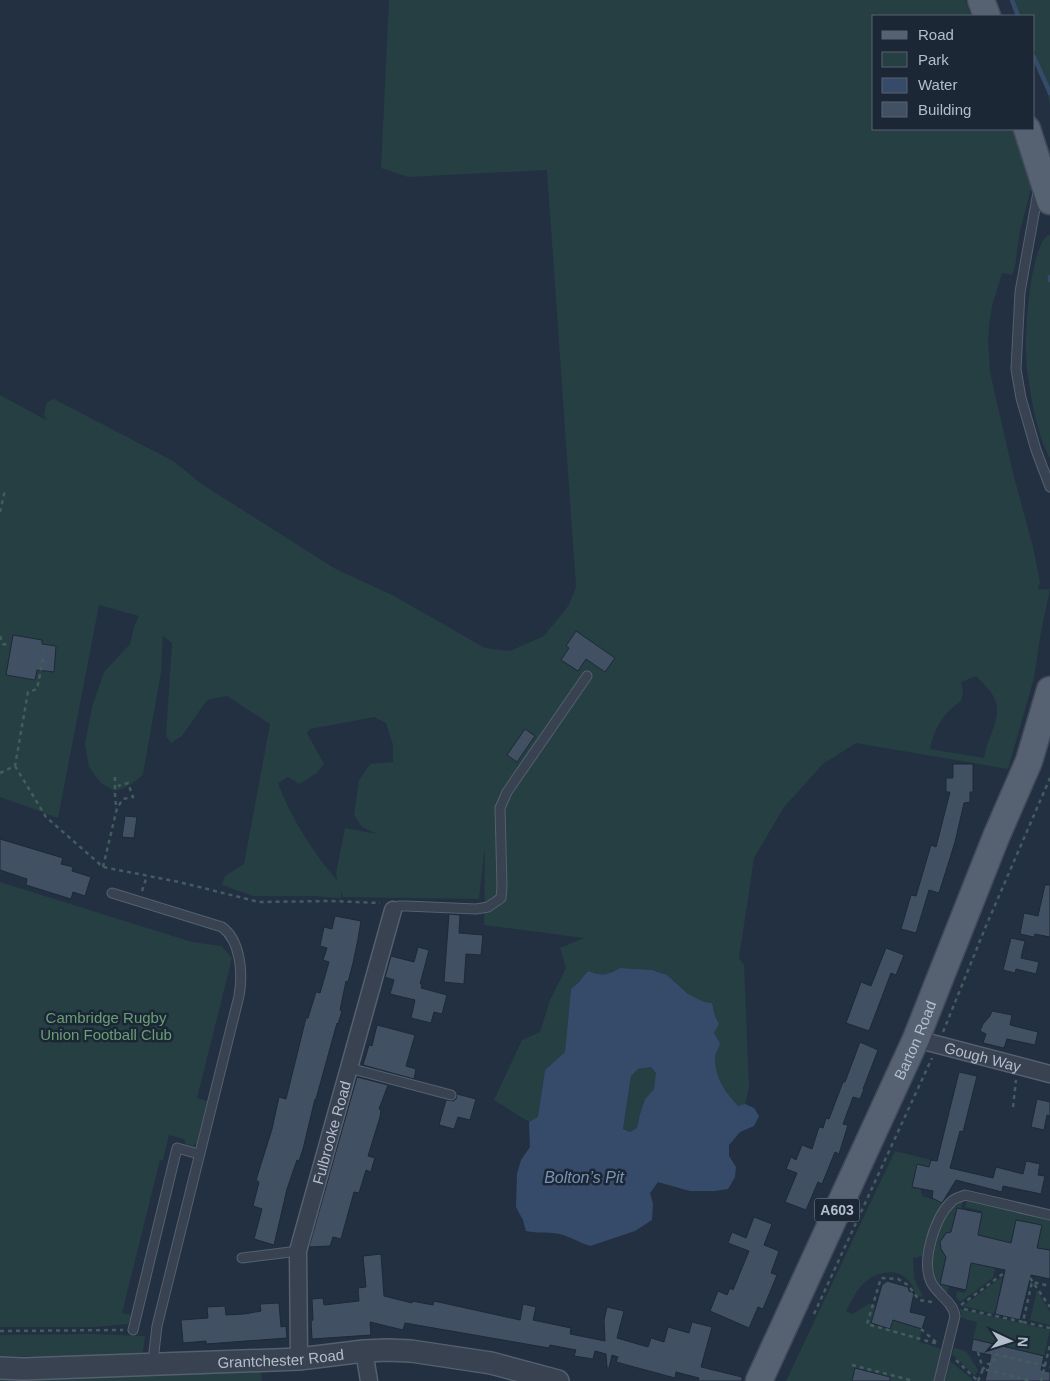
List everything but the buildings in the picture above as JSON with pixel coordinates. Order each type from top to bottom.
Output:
[{"type":"main road","points":[[981,0],[987,15]]},
{"type":"main road","points":[[1027,130],[1050,201]]},
{"type":"main road","name":"Barton Road","points":[[759,1381],[916,1039],[996,837],[1029,761],[1050,690]]},
{"type":"street","name":"Fulbrooke Road","points":[[299,1359],[298,1251],[393,910]]},
{"type":"street","name":"Gough Way","points":[[916,1039],[1050,1074]]},
{"type":"street","name":"Grantchester Road","points":[[0,1368],[24,1369],[299,1359],[387,1350],[491,1363],[535,1378],[558,1381]]},
{"type":"street","points":[[364,1351],[370,1381]]},
{"type":"lane","points":[[1040,170],[1038,197],[1020,292],[1016,369],[1021,398],[1036,450],[1050,487]]},
{"type":"lane","points":[[393,910],[399,906],[476,909],[488,907],[501,898],[500,808],[510,788],[587,676]]},
{"type":"lane","points":[[112,893],[222,927],[230,935],[235,946],[241,975],[240,991],[157,1326],[154,1363]]},
{"type":"lane","points":[[349,1068],[451,1094]]},
{"type":"lane","points":[[133,1330],[177,1148],[199,1154]]},
{"type":"lane","points":[[939,1381],[956,1316],[953,1303],[933,1286],[929,1279],[929,1246],[934,1229],[952,1200],[965,1195],[1050,1215]]},
{"type":"lane","points":[[242,1258],[298,1251]]},
{"type":"path","points":[[0,512],[5,490]]},
{"type":"path","points":[[0,636],[3,644],[8,645]]},
{"type":"path","points":[[44,654],[37,689],[28,692],[15,766],[46,817],[103,867],[259,902],[331,901],[389,904],[393,910]]},
{"type":"path","points":[[0,773],[15,766]]},
{"type":"path","points":[[103,867],[117,808],[115,777]]},
{"type":"path","points":[[117,808],[123,800],[133,796],[128,783],[118,786]]},
{"type":"path","points":[[139,901],[147,876]]},
{"type":"path","points":[[1013,1107],[1019,1066]]},
{"type":"path","points":[[961,1305],[1004,1273]]},
{"type":"path","points":[[939,1345],[867,1324],[878,1294],[881,1278],[898,1279],[908,1285],[919,1300],[953,1303],[961,1305],[962,1308],[1050,1328]]},
{"type":"path","points":[[1030,1278],[1050,1307]]},
{"type":"path","points":[[1024,1322],[1032,1282]]},
{"type":"path","points":[[1032,1282],[1050,1286]]},
{"type":"path","points":[[0,1331],[133,1330]]},
{"type":"path","points":[[1041,1381],[1050,1344]]},
{"type":"path","points":[[978,1352],[983,1369]]},
{"type":"path","points":[[978,1381],[983,1369],[988,1364],[993,1364],[995,1354],[1050,1367]]},
{"type":"path","points":[[852,1365],[914,1381]]},
{"type":"path","points":[[983,1369],[1031,1381]]},
{"type":"green space","points":[[389,0],[965,0],[971,15],[872,15],[872,130],[1014,130],[1033,180],[1019,235],[1015,267],[1012,275],[1002,273],[992,306],[988,342],[990,372],[1013,473],[1033,547],[1040,582],[1038,590],[1050,589],[1034,678],[1008,769],[856,743],[823,764],[784,807],[754,858],[739,958],[744,965],[749,1087],[745,1104],[738,1107],[726,1091],[717,1073],[715,1057],[720,1043],[714,1033],[719,1024],[714,1009],[688,994],[667,975],[652,970],[620,968],[607,976],[598,976],[588,972],[571,989],[565,1052],[545,1070],[538,1118],[529,1122],[494,1100],[522,1040],[540,1032],[550,1000],[566,968],[560,948],[584,938],[484,925],[485,851],[479,899],[343,897],[341,891],[341,898],[253,896],[222,885],[225,876],[244,864],[270,724],[227,696],[207,700],[182,736],[171,743],[166,736],[172,643],[163,636],[161,672],[143,774],[130,785],[115,791],[101,783],[89,767],[85,744],[92,707],[104,672],[130,644],[139,616],[99,605],[58,818],[0,797],[0,395],[46,420],[44,413],[47,402],[54,399],[173,461],[203,485],[334,568],[394,596],[485,648],[510,651],[544,636],[569,605],[576,587],[547,170],[408,177],[381,168]],"holes":[[[976,676],[996,702],[997,710],[984,758],[930,749],[940,722],[961,701],[963,692],[961,682]],[[374,717],[386,723],[393,745],[393,762],[370,764],[359,780],[354,815],[362,827],[377,834],[345,828],[336,873],[337,880],[303,834],[278,783],[288,777],[299,784],[317,773],[324,764],[307,733],[310,729]]]},
{"type":"green space","points":[[1014,0],[1050,0],[1050,105],[1035,52],[1035,15],[1019,15]]},
{"type":"green space","points":[[1050,235],[1050,458],[1041,438],[1034,408],[1026,354],[1026,327],[1033,272],[1042,243]]},
{"type":"green space","name":"Cambridge Rugby Union Football Club","points":[[0,882],[192,942],[222,946],[232,958],[197,1098],[207,1101],[197,1143],[193,1146],[186,1144],[184,1139],[169,1135],[163,1160],[160,1160],[122,1313],[131,1315],[128,1324],[96,1327],[0,1327]]},
{"type":"green space","points":[[651,1067],[657,1073],[654,1089],[645,1099],[637,1128],[631,1132],[623,1129],[631,1076],[638,1069]]},
{"type":"green space","points":[[895,1151],[931,1160],[929,1167],[917,1165],[912,1187],[921,1189],[922,1196],[944,1203],[933,1222],[923,1256],[913,1258],[914,1278],[923,1297],[916,1296],[910,1282],[901,1275],[890,1272],[878,1274],[863,1284],[846,1311],[852,1314],[869,1304],[876,1305],[871,1323],[890,1329],[894,1316],[902,1323],[922,1329],[919,1342],[942,1349],[934,1381],[786,1381]]},
{"type":"green space","points":[[963,1199],[961,1209],[957,1208],[951,1232],[942,1238],[941,1242],[941,1248],[946,1255],[940,1284],[949,1286],[946,1295],[937,1284],[934,1276],[933,1256],[935,1244],[938,1232],[949,1211],[955,1203]]},
{"type":"green space","points":[[967,1200],[1050,1218],[1050,1250],[1037,1248],[1042,1225],[1016,1220],[1011,1243],[978,1235],[982,1211],[965,1207]]},
{"type":"green space","points":[[971,1263],[995,1268],[993,1278],[960,1302],[956,1297],[957,1291],[965,1293]]},
{"type":"green space","points":[[1003,1276],[995,1314],[963,1306]]},
{"type":"green space","points":[[1037,1290],[1050,1312],[1050,1325],[1030,1320]]},
{"type":"green space","points":[[960,1309],[1050,1330],[1044,1356],[973,1339],[977,1322],[962,1318]]},
{"type":"green space","points":[[92,1334],[145,1336],[143,1352],[99,1358],[0,1356],[0,1335]]},
{"type":"green space","points":[[954,1348],[966,1351],[978,1370],[975,1376],[952,1354]]},
{"type":"green space","points":[[950,1361],[973,1380],[945,1381]]},
{"type":"green space","points":[[260,1366],[262,1381],[0,1381],[0,1372]]},
{"type":"water","name":"Bolton’s Pit","points":[[620,968],[652,970],[667,975],[688,994],[704,1002],[712,1003],[719,1024],[714,1033],[720,1043],[715,1059],[719,1079],[738,1106],[745,1104],[754,1108],[759,1116],[754,1126],[740,1132],[729,1145],[729,1156],[736,1167],[735,1177],[728,1189],[690,1191],[658,1182],[650,1193],[653,1204],[652,1220],[635,1231],[590,1246],[558,1234],[526,1231],[516,1207],[517,1174],[521,1160],[530,1147],[529,1122],[538,1117],[545,1070],[565,1052],[571,989],[588,971],[601,975]],"holes":[[[651,1067],[656,1073],[654,1089],[645,1099],[637,1128],[630,1132],[623,1129],[631,1076],[638,1069]]]},
{"type":"waterway","points":[[1012,0],[1018,15]]},
{"type":"waterway","points":[[1035,59],[1050,93]]}]
